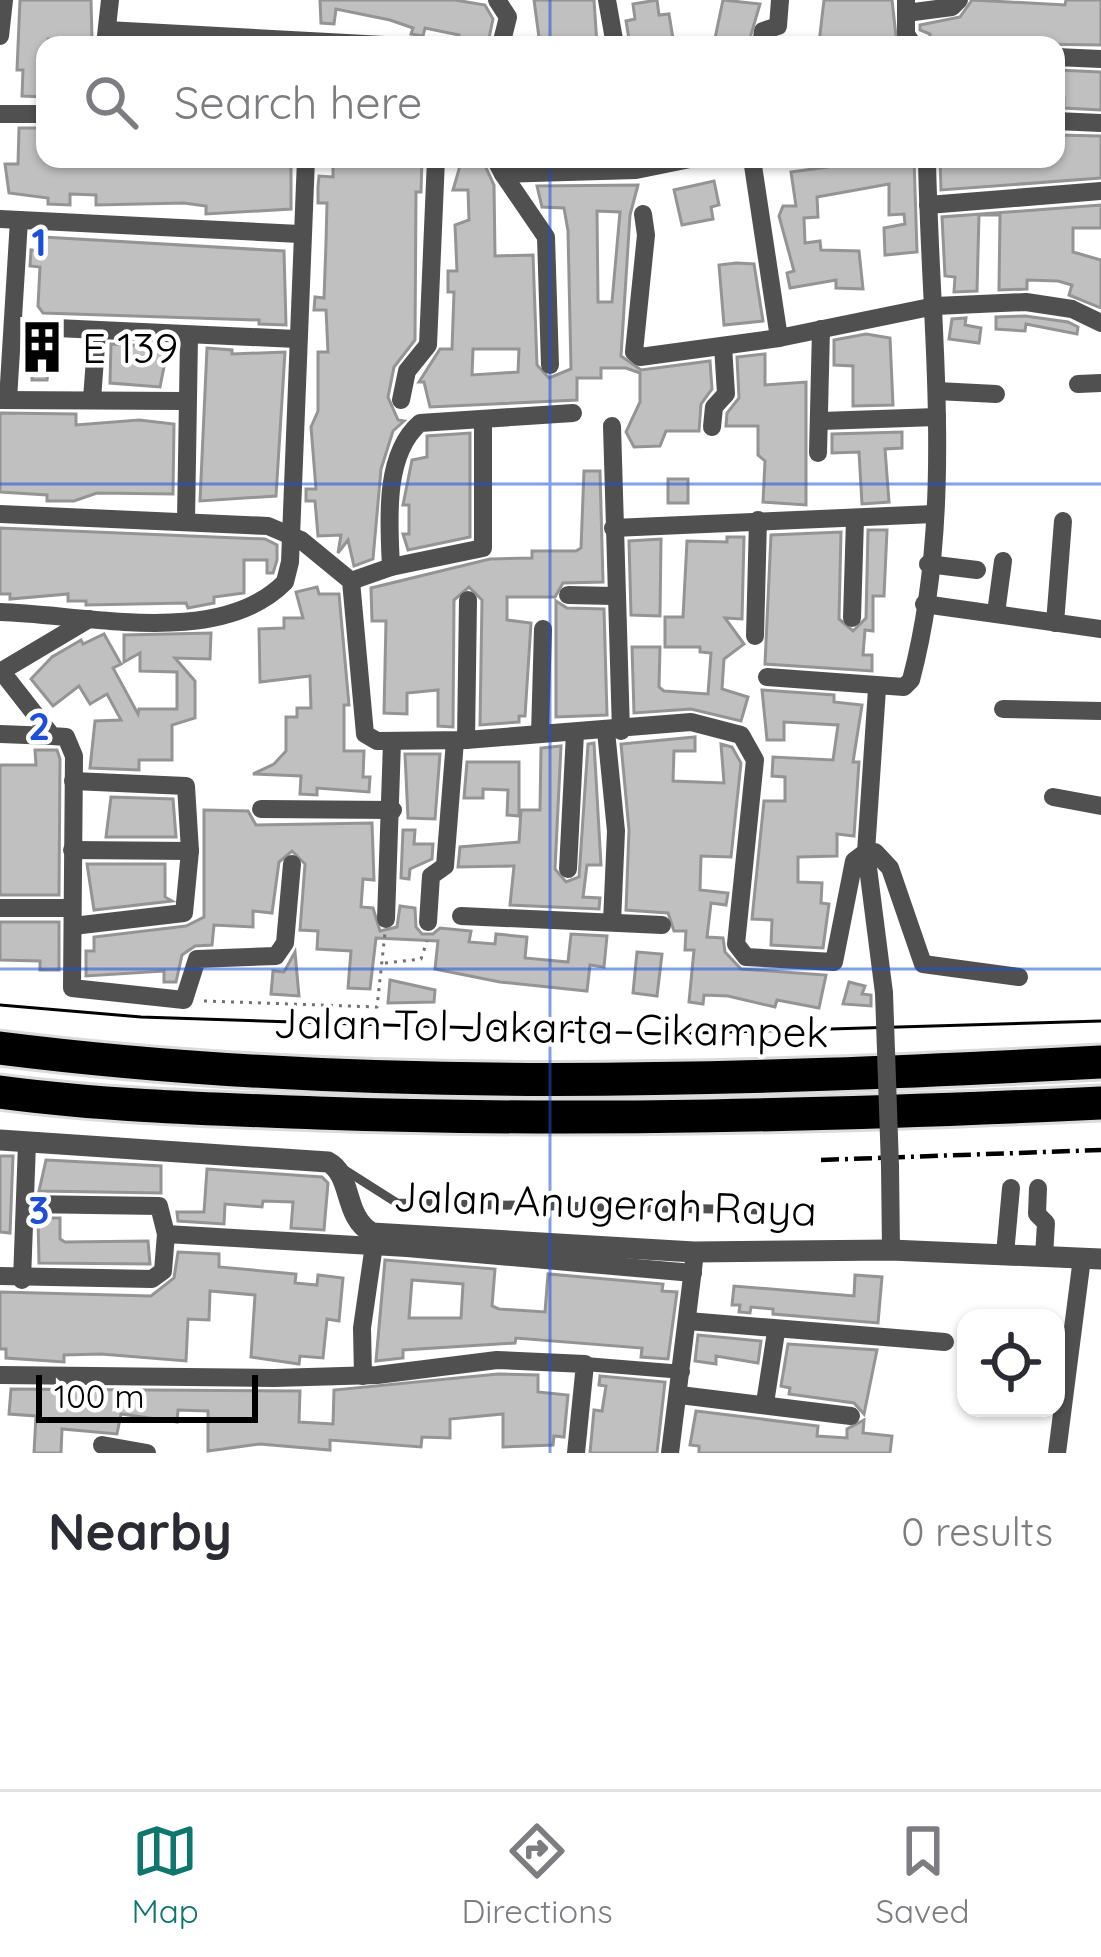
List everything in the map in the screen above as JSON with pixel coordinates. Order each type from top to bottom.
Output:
[{"type":"highway","name":"Jalan Tol Jakarta–Cikampek","points":[[0,1048],[205,1068],[468,1078],[826,1076],[1101,1062]]},
{"type":"highway","name":"Jalan Tol Jakarta–Cikampek","points":[[0,1092],[201,1108],[465,1118],[825,1116],[1101,1103]]},
{"type":"street","points":[[0,36],[4,0]]},
{"type":"street","points":[[106,36],[110,0]]},
{"type":"street","points":[[497,0],[508,17],[503,36]]},
{"type":"street","points":[[607,0],[613,36]]},
{"type":"street","points":[[762,36],[763,31],[778,26],[780,0]]},
{"type":"street","points":[[907,36],[906,6],[952,7],[959,0]]},
{"type":"street","points":[[1065,57],[1101,59]]},
{"type":"street","points":[[0,114],[36,114]]},
{"type":"street","points":[[1065,121],[1101,123]]},
{"type":"street","points":[[0,612],[179,623],[233,613],[285,582],[305,168]]},
{"type":"street","points":[[401,400],[407,371],[428,345],[436,168]]},
{"type":"street","points":[[500,168],[543,227],[550,250],[550,364]]},
{"type":"street","points":[[753,168],[779,338]]},
{"type":"street","points":[[767,677],[877,688],[909,685],[934,514],[938,417],[927,168]]},
{"type":"street","points":[[928,206],[1101,191]]},
{"type":"street","points":[[643,214],[646,235],[636,355],[779,338],[934,306],[1026,302],[1072,309],[1101,323]]},
{"type":"street","points":[[185,401],[4,400],[13,326],[9,219],[301,234]]},
{"type":"street","points":[[13,326],[296,339]]},
{"type":"street","points":[[818,453],[821,329]]},
{"type":"street","points":[[92,399],[98,332]]},
{"type":"street","points":[[186,521],[189,337]]},
{"type":"street","points":[[712,427],[713,409],[726,394],[723,346]]},
{"type":"street","points":[[1078,384],[1101,383]]},
{"type":"street","points":[[937,391],[996,394]]},
{"type":"street","points":[[391,567],[392,482],[420,423],[573,413]]},
{"type":"street","points":[[821,421],[938,417]]},
{"type":"street","points":[[351,581],[391,567],[484,548],[482,420]]},
{"type":"street","points":[[611,922],[616,830],[613,426]]},
{"type":"street","points":[[0,514],[186,521],[288,532],[351,581],[365,734],[392,742],[461,741],[705,724],[740,735],[755,760],[736,944],[746,957],[834,962],[854,861],[875,852],[890,868],[923,964],[1019,977]]},
{"type":"street","points":[[613,528],[934,514]]},
{"type":"street","points":[[852,618],[855,519]]},
{"type":"street","points":[[755,636],[758,520]]},
{"type":"street","points":[[1054,623],[1063,521]]},
{"type":"street","points":[[996,613],[1003,561]]},
{"type":"street","points":[[928,564],[977,571]]},
{"type":"street","points":[[568,596],[614,596]]},
{"type":"street","points":[[428,922],[431,876],[446,866],[461,741],[468,601]]},
{"type":"street","points":[[923,604],[1101,629]]},
{"type":"street","points":[[52,736],[1,672],[88,619]]},
{"type":"street","points":[[540,734],[543,628]]},
{"type":"street","points":[[877,688],[866,852],[884,993],[891,1250]]},
{"type":"street","points":[[1004,709],[1101,711]]},
{"type":"street","points":[[568,868],[574,733]]},
{"type":"street","points":[[0,734],[66,737],[71,746],[69,982],[75,990],[184,1000],[197,959],[281,952],[292,864]]},
{"type":"street","points":[[386,919],[392,742]]},
{"type":"street","points":[[0,908],[72,917],[184,913],[190,851],[186,786],[74,781]]},
{"type":"street","points":[[1053,796],[1101,806]]},
{"type":"street","points":[[261,808],[393,810]]},
{"type":"street","points":[[72,850],[190,851]]},
{"type":"street","points":[[461,916],[662,925]]},
{"type":"street","name":"Jalan Anugerah Raya","points":[[0,1141],[335,1164],[356,1219],[372,1233],[693,1262],[891,1250],[1092,1258]]},
{"type":"street","points":[[22,1280],[27,1143]]},
{"type":"street","points":[[1005,1254],[1010,1187]]},
{"type":"street","points":[[1038,1188],[1037,1214],[1046,1223],[1043,1256]]},
{"type":"street","points":[[0,1276],[152,1279],[163,1271],[166,1234],[163,1210],[156,1204],[25,1204]]},
{"type":"street","points":[[166,1234],[693,1262],[670,1453]]},
{"type":"street","points":[[363,1376],[362,1328],[374,1245]]},
{"type":"street","points":[[1057,1453],[1092,1258]]},
{"type":"street","points":[[688,1321],[776,1332],[945,1342]]},
{"type":"street","points":[[765,1403],[776,1332]]},
{"type":"street","points":[[0,1375],[363,1376],[474,1361],[682,1372]]},
{"type":"street","points":[[576,1453],[585,1364]]},
{"type":"street","points":[[680,1395],[851,1416]]},
{"type":"street","points":[[102,1445],[147,1453]]},
{"type":"lane","points":[[335,1164],[398,1203],[769,1210]]},
{"type":"path","points":[[184,1000],[377,1006],[386,919]]},
{"type":"path","points":[[383,963],[421,959],[428,922]]},
{"type":"building","points":[[20,0],[91,0],[92,36],[36,36],[36,97],[22,96],[23,70],[17,70]]},
{"type":"building","points":[[320,0],[455,0],[485,5],[493,19],[489,36],[459,36],[425,28],[423,36],[411,34],[413,28],[390,20],[336,9],[334,24],[321,23]]},
{"type":"building","points":[[534,0],[594,0],[596,36],[539,36]]},
{"type":"building","points":[[657,0],[659,15],[669,14],[673,36],[628,36],[626,21],[635,19],[633,4]]},
{"type":"building","points":[[723,0],[760,4],[751,36],[715,36]]},
{"type":"building","points":[[824,0],[892,0],[896,36],[820,36]]},
{"type":"building","points":[[972,0],[1065,5],[1066,0],[1101,0],[1101,45],[1065,45],[1065,36],[930,36],[920,30],[920,25],[960,17]]},
{"type":"building","points":[[1065,70],[1101,72],[1101,110],[1065,108]]},
{"type":"building","points":[[19,128],[36,128],[36,168],[291,168],[291,209],[206,214],[206,206],[96,205],[96,195],[70,194],[70,205],[48,204],[48,198],[9,193],[5,164],[18,164]]},
{"type":"building","points":[[1065,135],[1101,136],[1101,178],[941,190],[940,168],[1065,168]]},
{"type":"building","points":[[333,168],[422,168],[421,192],[416,192],[415,340],[394,367],[388,397],[398,420],[404,421],[393,431],[381,469],[373,559],[354,566],[348,540],[338,553],[341,535],[318,536],[315,501],[306,501],[306,489],[316,489],[311,427],[318,411],[318,352],[328,352],[326,310],[314,310],[315,297],[324,298],[326,243],[327,203],[318,203],[318,187],[319,176],[333,177]]},
{"type":"building","points":[[459,168],[486,168],[494,185],[495,256],[533,255],[537,365],[549,378],[571,369],[568,231],[564,208],[542,207],[537,186],[638,185],[630,215],[621,356],[641,370],[710,361],[712,389],[701,404],[699,431],[666,431],[660,446],[634,447],[626,432],[640,402],[640,373],[626,368],[601,368],[601,378],[577,378],[577,400],[430,407],[424,382],[419,382],[440,349],[452,349],[454,292],[448,292],[448,271],[457,271],[455,225],[469,220],[468,190],[453,190]],"holes":[[[597,211],[620,212],[612,302],[598,302]],[[473,349],[519,349],[518,372],[472,375]]]},
{"type":"building","points":[[914,168],[917,252],[885,255],[884,228],[905,224],[904,214],[889,215],[889,184],[817,197],[818,217],[804,218],[805,243],[820,241],[821,250],[859,251],[863,289],[836,288],[836,280],[790,288],[787,273],[794,271],[779,216],[783,206],[796,206],[791,172]]},
{"type":"building","points":[[714,181],[719,205],[711,207],[713,219],[682,225],[674,190]]},
{"type":"building","points":[[1101,205],[1101,228],[1073,228],[1073,252],[1101,260],[1101,308],[1069,295],[1072,285],[1058,281],[1027,280],[1027,289],[999,290],[1000,215],[979,215],[977,291],[954,292],[955,277],[945,276],[942,217]]},
{"type":"building","points":[[43,237],[284,251],[286,325],[259,324],[259,320],[43,313],[38,306],[40,267],[30,266],[31,250],[42,251]]},
{"type":"building","points":[[754,264],[763,321],[724,325],[719,265]]},
{"type":"building","points":[[996,317],[1068,322],[1078,327],[1077,334],[1026,324],[1025,331],[996,329]]},
{"type":"building","points":[[966,318],[965,325],[981,328],[979,343],[949,339],[952,319]]},
{"type":"building","points":[[866,334],[890,338],[893,405],[853,406],[853,366],[834,365],[834,340]]},
{"type":"building","points":[[32,341],[52,341],[47,380],[32,380]]},
{"type":"building","points":[[111,344],[168,347],[160,387],[110,383]]},
{"type":"building","points":[[207,348],[232,350],[232,354],[285,352],[276,496],[200,501]]},
{"type":"building","points":[[765,354],[765,385],[806,382],[806,505],[763,502],[765,461],[758,455],[758,426],[726,426],[727,413],[739,398],[737,357]]},
{"type":"building","points":[[0,413],[76,414],[76,425],[139,420],[174,424],[173,494],[97,493],[74,501],[47,501],[47,495],[0,492]]},
{"type":"building","points":[[902,432],[902,448],[885,449],[889,502],[862,504],[859,452],[832,453],[832,434]]},
{"type":"building","points":[[470,433],[470,537],[408,550],[403,534],[409,534],[409,505],[403,505],[412,460],[427,457],[427,436]]},
{"type":"building","points":[[584,471],[600,471],[603,582],[563,583],[555,597],[507,597],[507,620],[531,623],[525,716],[519,716],[519,722],[480,725],[482,600],[469,587],[454,600],[453,727],[438,726],[438,690],[407,693],[407,714],[384,713],[386,621],[372,621],[371,588],[490,559],[532,558],[532,551],[576,551],[581,548]]},
{"type":"building","points":[[668,479],[688,479],[688,503],[668,503]]},
{"type":"building","points":[[0,528],[265,539],[277,545],[277,560],[273,573],[267,573],[267,560],[244,560],[244,593],[214,597],[214,603],[188,608],[186,603],[86,605],[86,601],[68,601],[68,594],[10,599],[10,594],[0,594]]},
{"type":"building","points":[[868,530],[887,530],[884,596],[873,596],[873,631],[865,630],[863,655],[872,655],[872,671],[765,664],[771,535],[841,532],[839,619],[853,631],[866,618]]},
{"type":"building","points":[[727,537],[744,537],[742,619],[725,618],[744,644],[724,659],[722,689],[748,697],[741,721],[691,709],[634,713],[632,647],[660,647],[659,687],[664,691],[708,694],[711,653],[700,652],[700,647],[665,647],[665,617],[683,617],[687,541],[727,542]]},
{"type":"building","points":[[661,539],[660,616],[631,615],[629,541]]},
{"type":"building","points":[[317,587],[319,594],[339,594],[349,705],[344,705],[344,751],[364,751],[363,777],[370,777],[369,792],[317,788],[317,795],[300,794],[301,776],[253,774],[274,764],[286,751],[286,717],[297,717],[297,708],[311,708],[310,676],[260,682],[259,629],[284,628],[284,618],[303,618],[296,592]]},
{"type":"building","points":[[556,601],[567,608],[604,609],[607,715],[556,717]]},
{"type":"building","points":[[211,633],[210,659],[175,658],[195,681],[195,718],[172,725],[172,760],[139,760],[139,770],[90,768],[95,721],[121,720],[107,694],[90,704],[79,686],[53,706],[31,679],[52,657],[81,640],[83,644],[104,634],[121,664],[113,668],[138,714],[139,709],[177,709],[177,672],[140,671],[140,653],[124,662],[124,635]]},
{"type":"building","points":[[762,690],[834,695],[834,702],[862,705],[853,762],[859,762],[854,836],[837,834],[837,856],[798,857],[798,882],[822,883],[821,903],[829,904],[823,948],[771,945],[772,920],[752,919],[764,801],[785,801],[785,777],[772,776],[773,757],[833,760],[838,725],[784,722],[784,740],[767,740]]},
{"type":"building","points":[[695,737],[695,751],[674,751],[673,781],[724,783],[721,744],[732,747],[741,763],[731,857],[701,856],[700,890],[728,893],[726,905],[711,903],[707,937],[723,938],[725,952],[741,969],[826,975],[819,1008],[777,1000],[775,1007],[728,996],[704,995],[703,1004],[689,1002],[694,950],[685,950],[686,931],[674,931],[668,913],[626,910],[629,830],[621,744]]},
{"type":"building","points":[[594,743],[601,865],[587,865],[583,897],[600,898],[599,909],[510,905],[514,866],[458,867],[460,847],[519,842],[521,810],[540,810],[541,748],[561,746],[555,869],[566,882],[579,877],[588,744]]},
{"type":"building","points":[[35,750],[57,750],[60,759],[59,895],[0,895],[0,765],[36,765]]},
{"type":"building","points":[[405,754],[440,754],[435,819],[408,818]]},
{"type":"building","points":[[467,762],[519,762],[519,816],[507,815],[508,790],[483,789],[483,798],[464,798]]},
{"type":"building","points":[[111,797],[173,799],[176,837],[106,837]]},
{"type":"building","points":[[204,810],[248,811],[256,825],[372,823],[374,880],[363,879],[361,907],[373,908],[380,931],[397,927],[400,906],[415,908],[416,927],[422,934],[440,928],[471,931],[469,942],[495,944],[496,934],[527,937],[525,958],[568,962],[571,934],[607,936],[604,967],[590,965],[587,991],[500,982],[435,969],[438,941],[376,938],[370,989],[348,988],[351,951],[317,949],[318,931],[300,930],[305,864],[292,851],[279,862],[272,913],[253,911],[253,927],[214,925],[212,945],[195,946],[182,955],[176,982],[164,982],[164,971],[86,976],[86,951],[94,951],[94,937],[186,926],[204,917]]},
{"type":"building","points":[[403,830],[415,830],[414,844],[433,844],[432,859],[410,869],[409,879],[401,878]]},
{"type":"building","points":[[87,864],[165,864],[165,897],[172,901],[94,910]]},
{"type":"building","points":[[0,922],[59,922],[59,970],[40,970],[40,961],[0,960]]},
{"type":"building","points":[[295,952],[299,996],[271,994],[273,971],[284,972]]},
{"type":"building","points":[[637,952],[662,954],[657,996],[633,993]]},
{"type":"building","points":[[390,980],[435,990],[434,1002],[388,1003]]},
{"type":"building","points":[[849,982],[865,986],[862,994],[871,995],[871,1006],[843,1004]]},
{"type":"building","points":[[0,1156],[13,1156],[10,1233],[0,1232]]},
{"type":"building","points":[[46,1160],[161,1166],[161,1193],[39,1191]]},
{"type":"building","points":[[207,1169],[322,1177],[328,1183],[324,1230],[291,1228],[293,1202],[263,1201],[262,1207],[225,1204],[224,1224],[178,1221],[177,1212],[204,1212]]},
{"type":"building","points":[[38,1218],[60,1218],[60,1239],[65,1242],[148,1241],[150,1264],[39,1263]]},
{"type":"building","points":[[178,1252],[219,1254],[219,1267],[296,1274],[295,1283],[317,1285],[318,1275],[343,1278],[339,1321],[327,1319],[323,1358],[300,1356],[299,1364],[251,1357],[255,1295],[210,1291],[209,1320],[188,1319],[186,1361],[101,1354],[64,1355],[64,1362],[6,1358],[6,1349],[0,1349],[0,1292],[151,1296],[174,1278]]},
{"type":"building","points":[[385,1260],[495,1269],[492,1306],[499,1309],[545,1312],[548,1274],[663,1284],[662,1291],[677,1292],[668,1359],[641,1357],[642,1348],[516,1338],[515,1343],[403,1350],[403,1358],[376,1361]],"holes":[[[412,1280],[463,1284],[461,1318],[409,1318]]]},
{"type":"building","points":[[855,1275],[882,1277],[878,1323],[773,1314],[773,1309],[751,1307],[750,1313],[739,1312],[740,1305],[732,1305],[734,1286],[854,1296]]},
{"type":"building","points":[[698,1335],[761,1341],[758,1363],[716,1356],[716,1364],[695,1361]]},
{"type":"building","points":[[788,1344],[877,1350],[864,1414],[854,1403],[789,1394],[790,1388],[781,1386]]},
{"type":"building","points":[[498,1374],[538,1375],[538,1392],[568,1395],[564,1437],[554,1436],[553,1445],[503,1447],[503,1414],[450,1419],[450,1438],[422,1437],[421,1447],[330,1440],[330,1450],[260,1444],[208,1451],[208,1411],[178,1410],[177,1422],[121,1414],[117,1434],[62,1429],[61,1453],[34,1453],[36,1416],[9,1414],[11,1389],[300,1391],[299,1422],[333,1424],[334,1390]]},
{"type":"building","points":[[600,1376],[665,1382],[657,1453],[590,1453],[594,1410],[602,1411],[606,1386],[599,1385]]},
{"type":"building","points":[[696,1411],[818,1426],[817,1436],[847,1438],[847,1429],[864,1420],[863,1433],[892,1436],[890,1453],[699,1453],[699,1446],[690,1445]]},
{"type":"tram line","points":[[0,1005],[141,1017],[663,1034],[1101,1021]]},
{"type":"railway","points":[[821,1160],[1101,1150]]},
{"type":"place","name":"E 139","points":[[42,347]]}]
